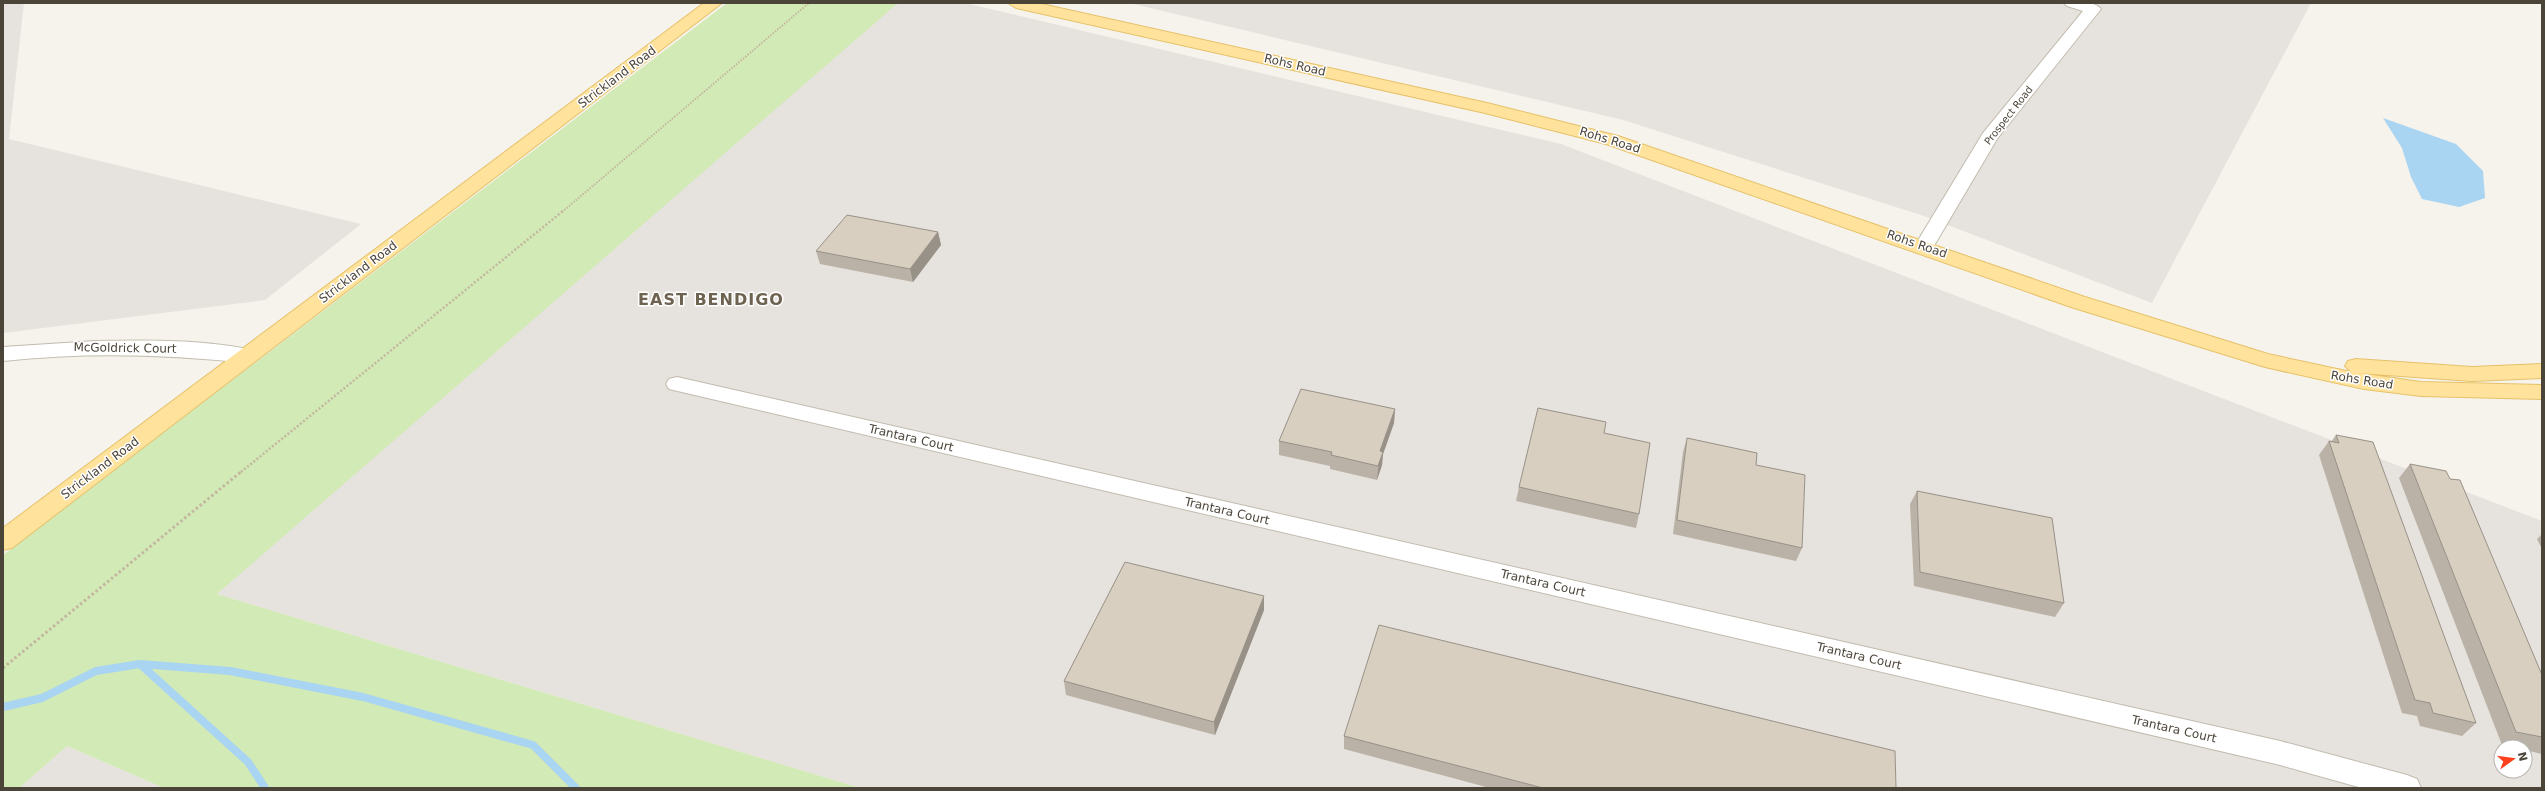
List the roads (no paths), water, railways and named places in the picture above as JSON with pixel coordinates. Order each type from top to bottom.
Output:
[{"type":"main road","name":"Strickland Road","points":[[3,541],[714,3]]},
{"type":"main road","name":"Rohs Road","points":[[1016,3],[1558,125],[1681,163],[2078,302],[2265,360],[2364,382],[2473,392],[2542,392]]},
{"type":"main road","name":"Rohs Road","points":[[2187,337],[2265,354],[2355,366],[2472,374],[2542,371]]},
{"type":"street","name":"Prospect Road","points":[[1924,247],[1989,137],[2093,9],[2072,3]]},
{"type":"street","name":"McGoldrick Court","points":[[3,354],[48,348],[149,347],[247,356]]},
{"type":"street","name":"Trantara Court","points":[[677,384],[2280,753],[2407,788]]},
{"type":"water","points":[[2383,118],[2456,144],[2483,171],[2485,198],[2459,207],[2422,199],[2411,177],[2402,148]]},
{"type":"waterway","points":[[3,707],[42,698],[96,671],[140,664]]},
{"type":"waterway","points":[[140,664],[230,671],[363,697],[533,745],[576,788]]},
{"type":"waterway","points":[[140,664],[248,762],[265,788]]},
{"type":"district","name":"EAST BENDIGO","points":[[711,299]]}]
